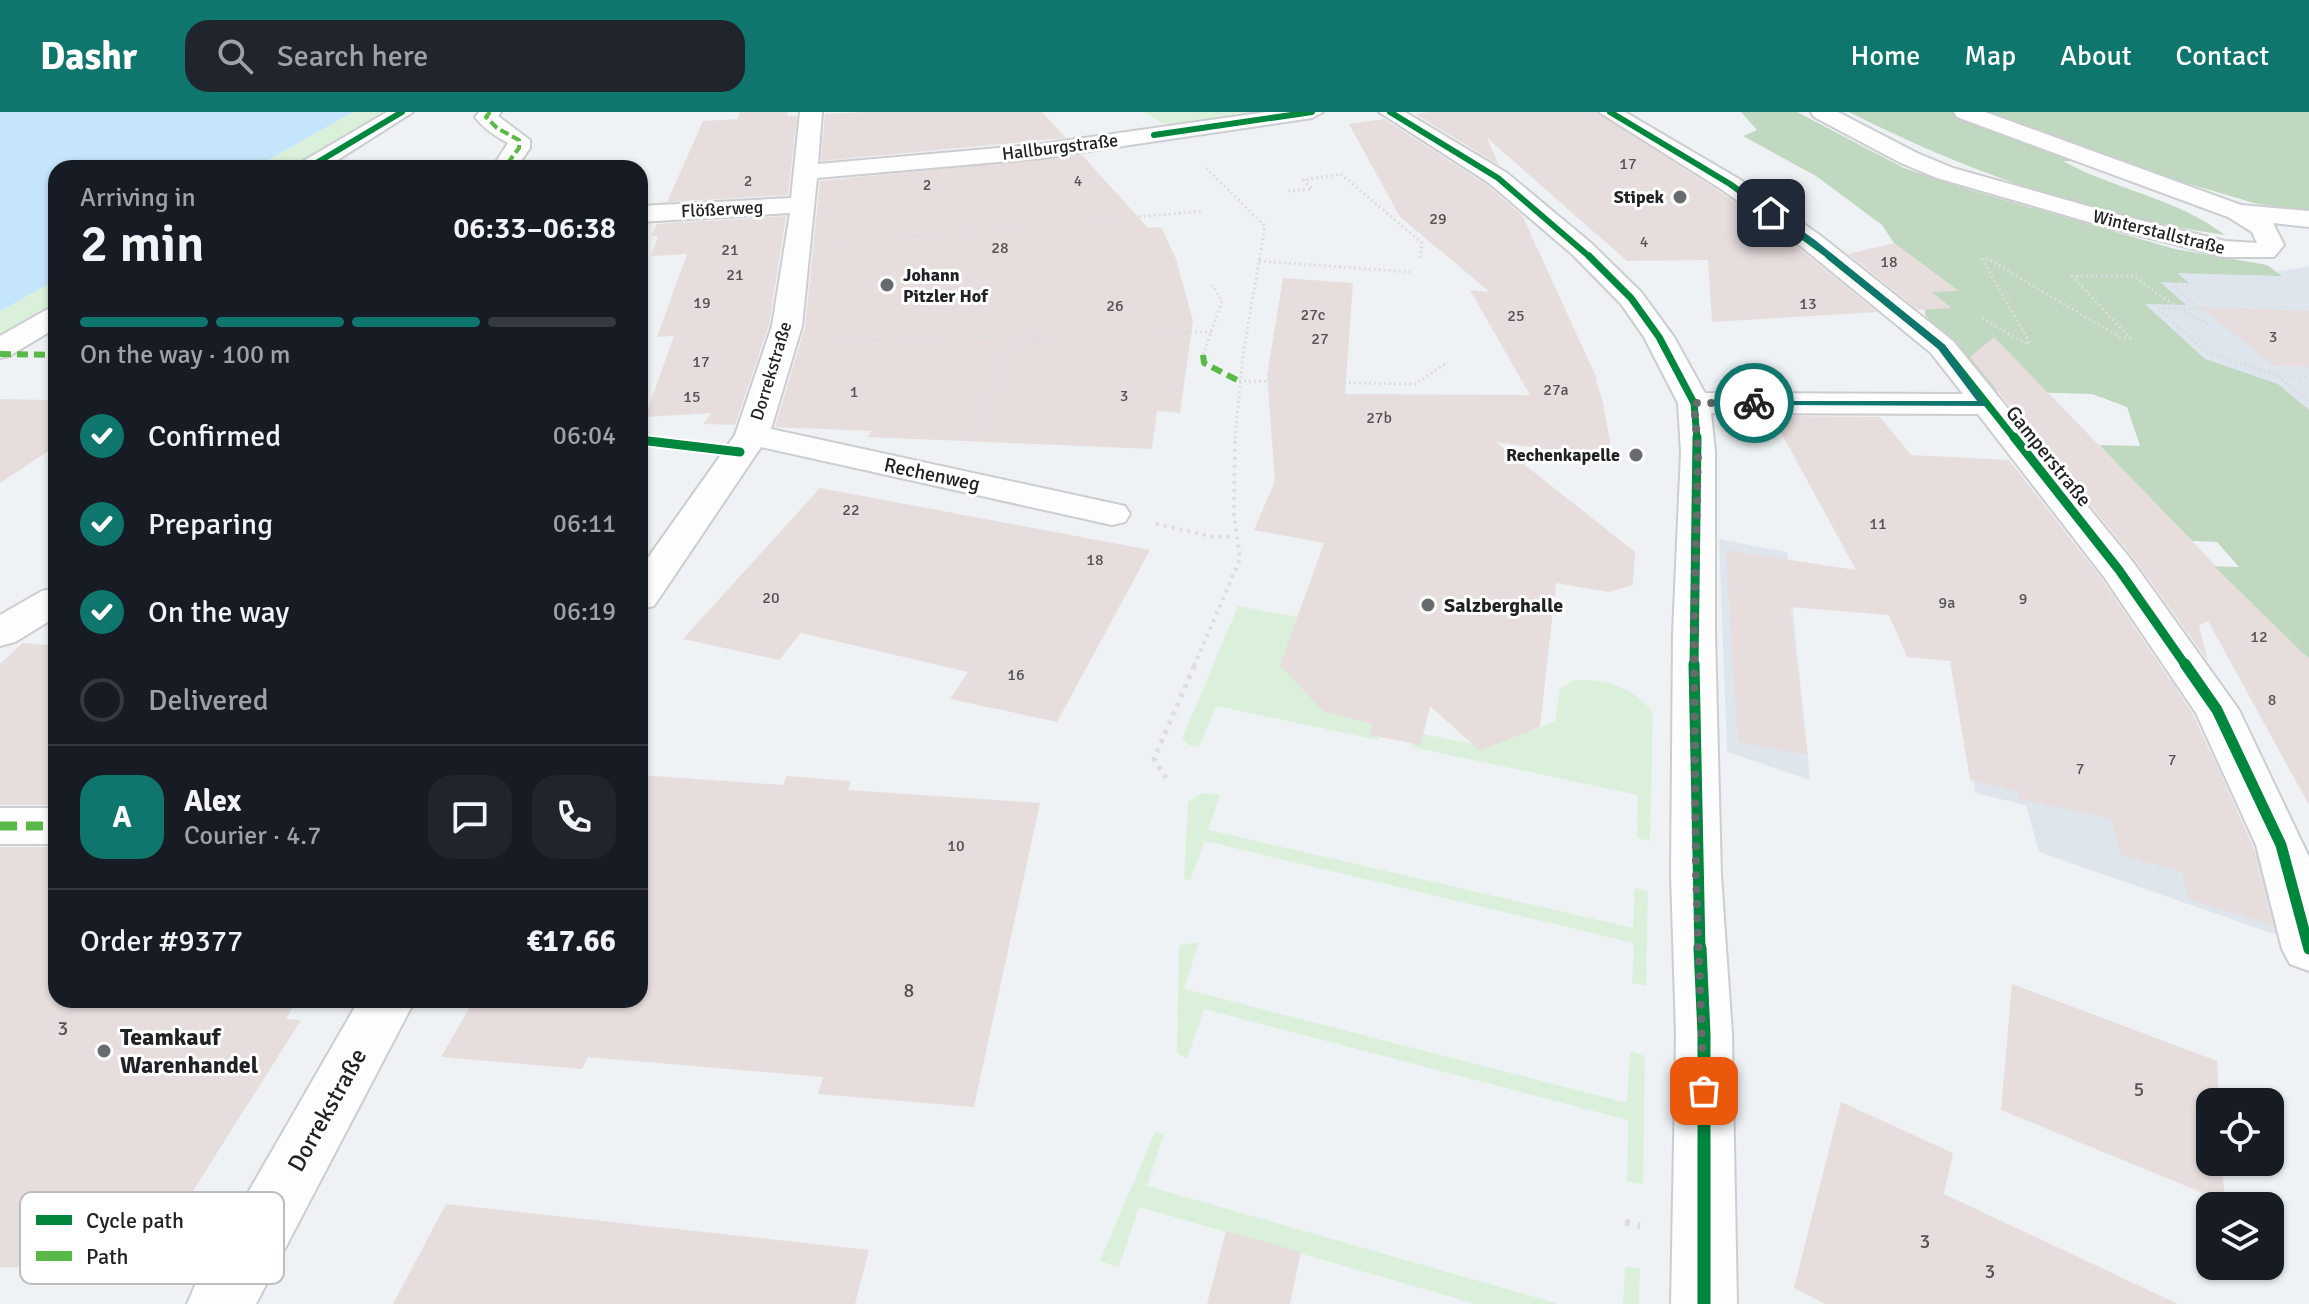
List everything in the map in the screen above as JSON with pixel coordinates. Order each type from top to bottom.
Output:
[{"type":"street","points":[[321,160],[402,112]]},
{"type":"street","points":[[490,112],[486,117],[490,123],[519,140],[519,148],[510,160]]},
{"type":"street","name":"Dorrekstraße","points":[[648,585],[752,435],[783,342],[804,205],[811,112]]},
{"type":"street","points":[[1134,112],[1154,135]]},
{"type":"street","name":"Hallburgstraße","points":[[806,172],[975,158],[1312,112]]},
{"type":"street","points":[[1390,112],[1498,178],[1582,249],[1631,298],[1659,337],[1694,403],[1698,452],[1694,634],[1696,875],[1704,1034],[1704,1304]]},
{"type":"street","name":"Gamperstraße","points":[[1610,112],[1705,168],[1789,225],[1942,347],[1984,404],[2119,570],[2217,710],[2281,845],[2309,949]]},
{"type":"street","name":"Winterstallstraße","points":[[1822,112],[1909,158],[1990,187],[2225,249],[2265,251],[2271,245],[2263,228],[2237,212],[1965,112]]},
{"type":"street","name":"Flößerweg","points":[[648,214],[804,205]]},
{"type":"street","points":[[2237,212],[2309,219]]},
{"type":"street","points":[[0,349],[48,321]]},
{"type":"street","points":[[1694,403],[1984,404]]},
{"type":"street","name":"Rechenweg","points":[[752,435],[1112,514]]},
{"type":"street","points":[[0,633],[48,605]]},
{"type":"street","points":[[0,826],[48,826]]},
{"type":"street","name":"Dorrekstraße","points":[[282,1192],[384,1008]]},
{"type":"street","name":"Dorrekstraße","points":[[220,1304],[231,1284]]},
{"type":"path","points":[[1166,778],[1154,759],[1240,559],[1234,537],[1233,450],[1239,381],[1265,226],[1197,160]]},
{"type":"path","points":[[1288,191],[1312,189],[1303,180],[1341,174],[1422,243],[1420,259]]},
{"type":"path","points":[[798,247],[1203,211]]},
{"type":"path","points":[[1942,347],[1966,346],[1955,306],[1962,306],[2024,343],[2030,343],[1982,259],[1988,259],[2121,338],[2130,338],[2072,276],[2134,276],[2177,308],[2211,325]]},
{"type":"path","points":[[1259,261],[1410,272]]},
{"type":"path","points":[[1203,355],[1214,332],[1222,301],[1212,285]]},
{"type":"path","points":[[2193,286],[2173,286],[2200,309],[2157,308],[2206,352],[2278,376],[2309,377]]},
{"type":"path","points":[[783,342],[1214,332]]},
{"type":"path","points":[[946,477],[963,436],[979,431],[1011,344],[1050,342],[1049,334]]},
{"type":"path","points":[[1239,381],[1415,384],[1445,364]]},
{"type":"path","points":[[2278,376],[2309,401]]},
{"type":"path","points":[[1186,530],[1215,537],[1234,537]]},
{"type":"path","points":[[1625,1222],[1641,1226]]},
{"type":"shaded area","points":[[2100,266],[2262,274],[2309,266],[2309,416],[2202,359]]},
{"type":"shaded area","points":[[1719,539],[1787,552],[1810,780],[1727,752]]},
{"type":"shaded area","points":[[1958,662],[2172,680],[2215,760],[2262,868],[2277,935],[2039,852],[2026,805],[1975,793]]},
{"type":"green space","points":[[353,112],[389,112],[307,160],[268,160]]},
{"type":"green space","points":[[1144,112],[1273,112],[1174,124],[1162,123]]},
{"type":"green space","points":[[1741,112],[1797,112],[1904,168],[2175,249],[2267,265],[2282,276],[2177,273],[2189,283],[2160,282],[2186,305],[2145,304],[2205,359],[2278,384],[2309,410],[2309,659],[2205,566],[2239,567],[2217,542],[2192,541],[2099,445],[2140,446],[2127,407],[2092,394],[1995,391],[1925,315],[1925,309],[1950,307],[1931,292],[1957,290],[1894,243],[1882,225],[1816,176],[1743,136],[1757,130]]},
{"type":"green space","points":[[1849,112],[2309,112],[2309,212],[2254,203],[2115,162],[2063,161],[2187,212],[2225,235],[2127,217],[1985,173]]},
{"type":"green space","points":[[48,284],[48,312],[0,340],[0,311]]},
{"type":"green space","points":[[1238,606],[1298,617],[1373,724],[1370,734],[1379,737],[1378,740],[1216,706],[1199,747],[1189,745],[1182,739]]},
{"type":"green space","points":[[1574,680],[1618,686],[1636,696],[1653,712],[1650,841],[1637,838],[1638,795],[1412,747],[1412,743],[1421,745],[1424,734],[1473,744],[1480,751],[1555,721],[1560,689]]},
{"type":"green space","points":[[1202,793],[1220,795],[1208,830],[1633,928],[1635,888],[1648,891],[1646,986],[1632,983],[1634,943],[1205,841],[1190,880],[1184,879],[1188,802]]},
{"type":"green space","points":[[1199,942],[1184,989],[1627,1103],[1630,1051],[1645,1056],[1643,1184],[1627,1181],[1628,1120],[1204,1009],[1187,1059],[1177,1053],[1179,945]]},
{"type":"green space","points":[[1155,1132],[1164,1134],[1147,1186],[1559,1304],[1476,1304],[1139,1207],[1119,1267],[1100,1261]]},
{"type":"green space","points":[[1625,1267],[1640,1268],[1639,1304],[1623,1304]]},
{"type":"water","points":[[0,112],[353,112],[268,160],[48,160],[48,284],[0,311]]},
{"type":"building","points":[[740,112],[788,112],[787,116],[797,116],[788,195],[667,202],[703,121],[738,119]]},
{"type":"building","points":[[1042,112],[1066,138],[821,161],[825,114]]},
{"type":"building","points":[[1596,112],[1719,191],[1801,250],[1877,312],[1712,322],[1708,260],[1627,261],[1487,138],[1499,165],[1415,114]]},
{"type":"building","points":[[1384,119],[1487,185],[1522,215],[1598,381],[1595,378],[1603,402],[1613,459],[1496,442],[1635,552],[1633,585],[1609,592],[1556,583],[1540,727],[1480,751],[1430,706],[1421,745],[1370,735],[1373,724],[1324,712],[1280,665],[1324,543],[1254,530],[1275,481],[1267,375],[1283,278],[1353,283],[1345,394],[1530,395],[1470,290],[1490,292],[1400,217],[1349,124]]},
{"type":"building","points":[[1082,155],[1148,228],[1161,227],[1176,259],[1193,321],[1180,413],[1157,411],[1152,449],[867,437],[872,431],[775,427],[805,327],[820,181]]},
{"type":"building","points":[[786,216],[769,325],[735,425],[703,424],[712,413],[648,417],[648,409],[674,336],[657,337],[687,254],[651,256],[658,236],[651,236],[657,224]]},
{"type":"building","points":[[1894,243],[1958,291],[1931,292],[1951,308],[1918,310],[1848,254]]},
{"type":"building","points":[[2200,307],[2309,311],[2309,367],[2274,366]]},
{"type":"building","points":[[1994,337],[2217,567],[2214,566],[2309,659],[2309,805],[2208,621],[2199,625],[2208,661],[2135,560],[1970,357]]},
{"type":"building","points":[[0,399],[48,400],[48,451],[0,483]]},
{"type":"building","points":[[1772,416],[1880,417],[1911,455],[2009,460],[2102,579],[2193,714],[2253,846],[2273,925],[2189,900],[2182,872],[2121,855],[2111,819],[2019,799],[2018,791],[1970,780],[1950,661],[1907,657],[1889,615],[1790,607],[1808,755],[1738,742],[1726,550],[1856,570]]},
{"type":"building","points":[[820,488],[1150,550],[1057,722],[950,699],[968,672],[801,633],[779,660],[683,639]]},
{"type":"building","points":[[23,643],[48,645],[48,805],[0,805],[0,664]]},
{"type":"building","points":[[648,776],[783,785],[787,776],[851,781],[848,790],[1040,803],[974,1107],[818,1094],[823,1077],[588,1057],[582,1069],[441,1057],[469,1008],[648,1008]]},
{"type":"building","points":[[0,847],[48,847],[48,1008],[292,1008],[286,1019],[301,1020],[192,1192],[20,1192],[20,1268],[0,1267]]},
{"type":"building","points":[[2012,984],[2217,1061],[2218,1088],[2196,1088],[2196,1176],[2223,1176],[2224,1192],[2201,1192],[2001,1110]]},
{"type":"building","points":[[1841,1102],[1953,1153],[1944,1194],[2178,1304],[1825,1304],[1794,1288]]},
{"type":"building","points":[[446,1204],[869,1250],[855,1304],[393,1304]]},
{"type":"building","points":[[1226,1231],[1301,1252],[1290,1304],[1207,1304]]},
{"type":"marked path","points":[[490,112],[486,117],[497,128],[519,140],[519,148],[510,160]]},
{"type":"marked path","points":[[0,354],[48,355]]},
{"type":"marked path","points":[[1203,355],[1204,363],[1239,381]]},
{"type":"marked path","points":[[0,826],[48,826]]},
{"type":"cycle path","points":[[321,160],[402,112]]},
{"type":"cycle path","points":[[1154,135],[1312,112]]},
{"type":"cycle path","points":[[1390,112],[1498,178],[1582,249],[1631,298],[1659,337],[1694,403],[1698,452],[1694,634],[1696,875],[1704,1034],[1704,1304]]},
{"type":"cycle path","points":[[1610,112],[1730,184],[1812,242],[1942,347],[2119,570],[2217,710],[2281,845],[2309,949]]},
{"type":"cycle path","points":[[648,441],[740,452]]},
{"type":"way so far","points":[[1704,1091],[1696,875],[1694,634],[1698,452],[1694,403],[1754,403]]},
{"type":"place","name":"Stipek","points":[[1680,197]]},
{"type":"place","name":"Johann Pitzler Hof","points":[[887,285]]},
{"type":"place","name":"Rechenkapelle","points":[[1636,455]]},
{"type":"place","name":"Salzberghalle","points":[[1428,605]]},
{"type":"place","name":"Teamkauf Warenhandel","points":[[104,1051]]},
{"type":"route","points":[[1754,403],[1984,404],[1942,347],[1812,242],[1771,213]]}]
